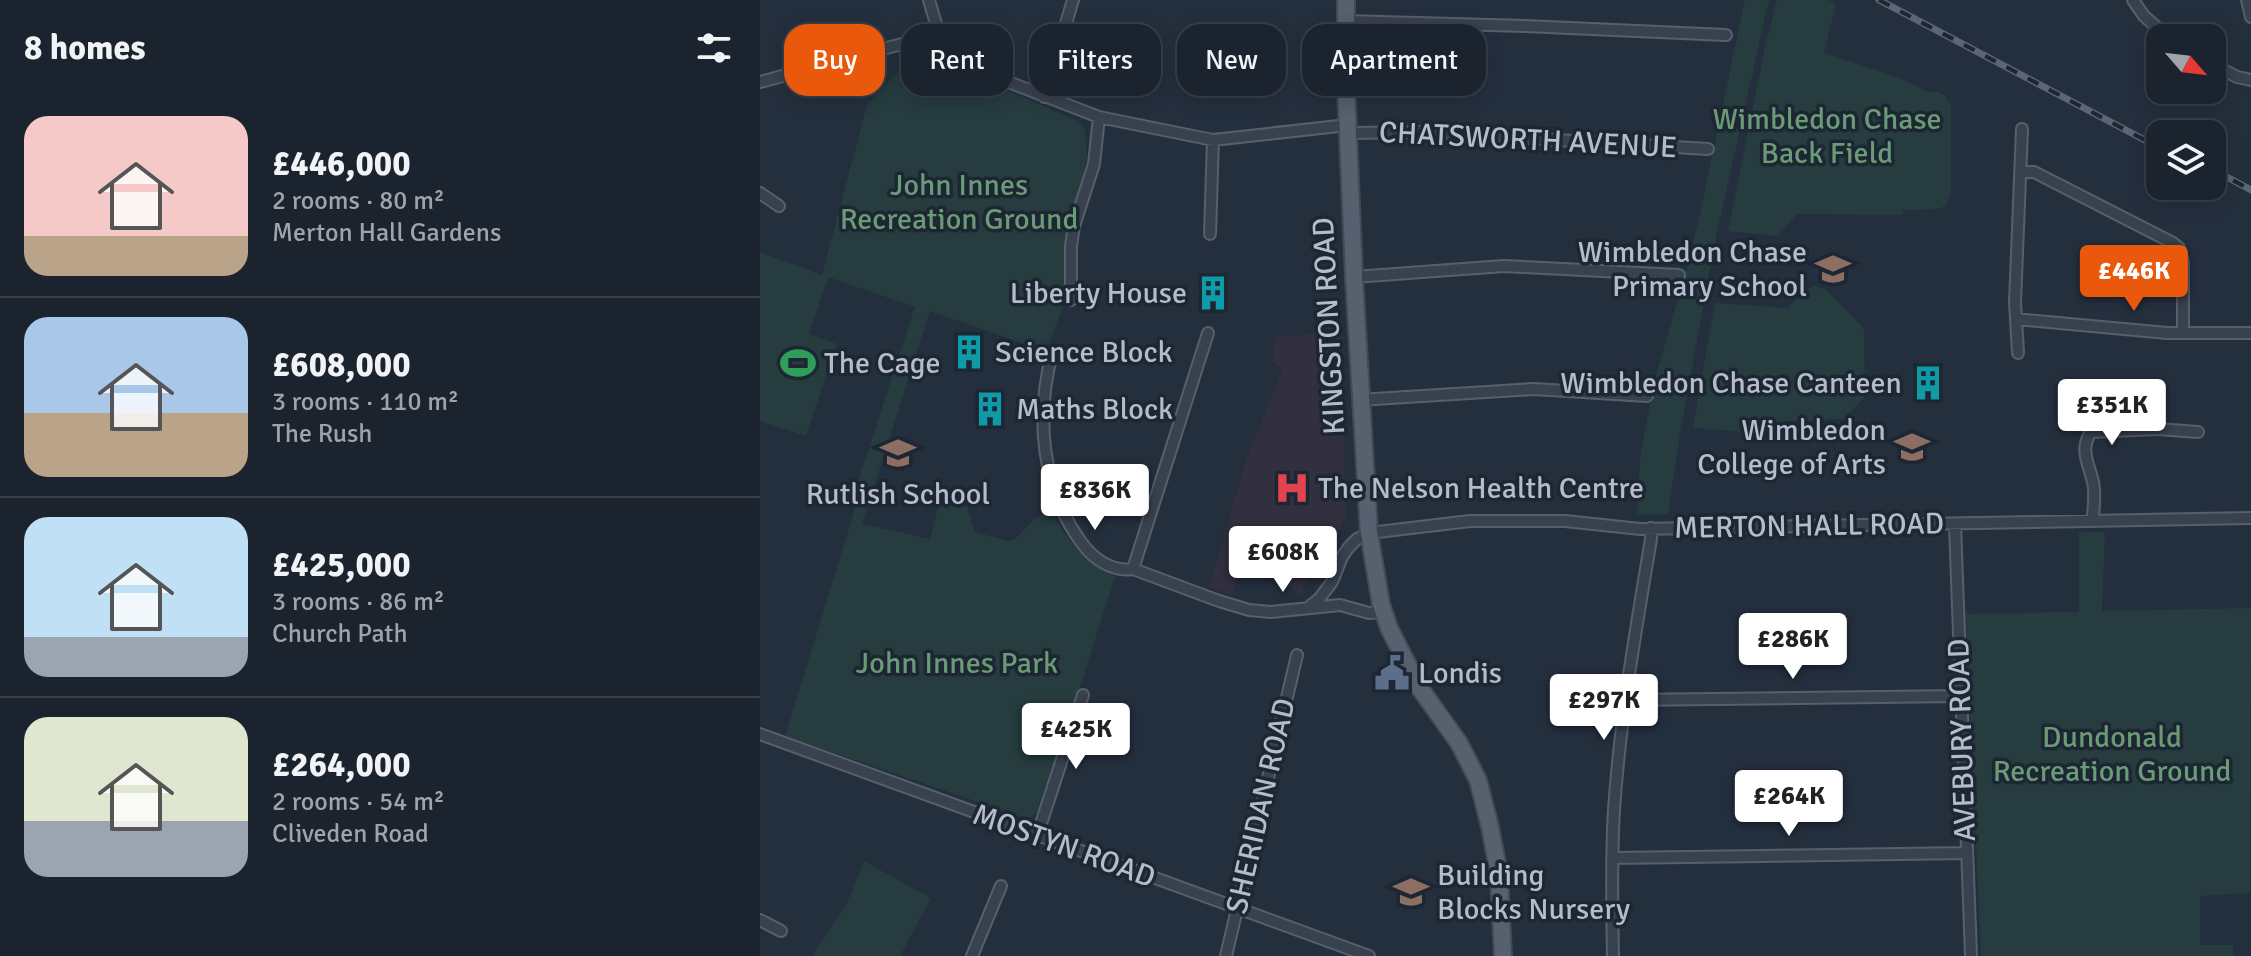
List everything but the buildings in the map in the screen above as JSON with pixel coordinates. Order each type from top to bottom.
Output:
[{"type":"main road","name":"KINGSTON ROAD","points":[[1346,0],[1359,400],[1369,533],[1383,612],[1398,649],[1419,687],[1459,743],[1478,780],[1499,874],[1503,956]]},
{"type":"street","points":[[929,0],[936,24]]},
{"type":"street","points":[[1044,97],[1073,0]]},
{"type":"street","points":[[2133,0],[2153,24]]},
{"type":"street","points":[[2247,0],[2251,17]]},
{"type":"street","points":[[1345,21],[1726,35]]},
{"type":"street","points":[[760,82],[901,44]]},
{"type":"street","points":[[2226,71],[2251,80]]},
{"type":"street","name":"CHATSWORTH AVENUE","points":[[1013,84],[1099,117],[1213,140],[1348,129],[1708,149]]},
{"type":"street","points":[[1071,300],[1073,236],[1094,164],[1099,117]]},
{"type":"street","points":[[2018,353],[2015,302],[2022,129]]},
{"type":"street","points":[[1210,234],[1213,140]]},
{"type":"street","points":[[2021,172],[2034,172],[2179,248],[2183,262],[2183,333]]},
{"type":"street","points":[[760,193],[779,206]]},
{"type":"street","points":[[1354,277],[1504,266],[1679,275]]},
{"type":"street","points":[[2016,319],[2183,333],[2251,333]]},
{"type":"street","points":[[1133,569],[1208,333]]},
{"type":"street","points":[[1052,354],[1045,382],[1043,416],[1048,468],[1055,494],[1075,534],[1090,553],[1106,565],[1122,570],[1133,569],[1219,601],[1260,612],[1340,605],[1369,613],[1383,612]]},
{"type":"street","points":[[1359,400],[1534,389],[1647,396]]},
{"type":"street","points":[[2093,521],[2094,484],[2086,460],[2086,441],[2091,432],[2157,429],[2198,432]]},
{"type":"street","name":"MERTON HALL ROAD","points":[[1369,533],[1470,521],[1565,521],[1632,529],[2251,518]]},
{"type":"street","name":"AVEBURY ROAD","points":[[1955,525],[1971,956]]},
{"type":"street","points":[[1613,956],[1614,807],[1631,654],[1651,528]]},
{"type":"street","points":[[1309,607],[1332,582],[1349,547],[1369,533]]},
{"type":"street","points":[[1332,582],[1340,605]]},
{"type":"street","name":"SHERIDAN ROAD","points":[[1226,956],[1297,655]]},
{"type":"street","points":[[1037,836],[1083,695]]},
{"type":"street","points":[[1626,700],[1960,696]]},
{"type":"street","name":"MOSTYN ROAD","points":[[760,734],[1369,956]]},
{"type":"street","points":[[1612,858],[1967,853]]},
{"type":"street","points":[[972,956],[1001,886]]},
{"type":"street","points":[[760,920],[781,931]]},
{"type":"shaded area","name":"The Nelson Health Centre","points":[[1340,332],[1346,515],[1340,530],[1302,589],[1304,597],[1261,570],[1240,565],[1232,595],[1209,587],[1246,461],[1283,368],[1272,361],[1276,337]]},
{"type":"green space","points":[[1745,0],[1769,0],[1717,232],[1668,514],[1637,515],[1640,459],[1653,386],[1700,214]]},
{"type":"green space","name":"Wimbledon Chase Back Field","points":[[1777,0],[1828,0],[1836,4],[1824,53],[1945,96],[1951,107],[1951,192],[1946,205],[1939,209],[1904,210],[1902,215],[1798,214],[1777,236],[1728,231]]},
{"type":"green space","points":[[901,68],[901,96],[1013,96],[1013,93],[1076,120],[1085,132],[1087,157],[1066,244],[1063,305],[1045,356],[1036,348],[930,311],[862,524],[930,539],[940,499],[967,506],[975,532],[1009,541],[1050,510],[1077,549],[1115,576],[1042,809],[1028,819],[785,736],[857,502],[852,500],[915,307],[828,277],[809,334],[837,344],[806,436],[760,421],[760,252],[822,275],[867,105],[875,96],[885,96],[885,86]]},
{"type":"green space","points":[[1814,286],[1826,289],[1864,329],[1865,397],[1843,419],[1786,421],[1773,434],[1693,428],[1715,303],[1788,308]]},
{"type":"green space","name":"Dundonald Recreation Ground","points":[[2079,532],[2105,532],[2102,611],[2251,608],[2250,893],[2200,896],[2200,945],[2233,945],[2233,956],[1981,956],[1966,614],[2079,612]]},
{"type":"green space","points":[[864,861],[931,898],[900,956],[812,956],[846,905]]},
{"type":"railway","points":[[1879,0],[2146,141]]},
{"type":"railway","points":[[2226,177],[2251,190]]},
{"type":"place","name":"Wimbledon Chase Primary School","points":[[1833,269]]},
{"type":"place","name":"Liberty House","points":[[1213,293]]},
{"type":"place","name":"Science Block","points":[[969,352]]},
{"type":"place","name":"The Cage","points":[[798,363]]},
{"type":"place","name":"Wimbledon Chase Canteen","points":[[1928,383]]},
{"type":"place","name":"Maths Block","points":[[990,409]]},
{"type":"place","name":"Wimbledon College of Arts","points":[[1912,447]]},
{"type":"place","name":"Rutlish School","points":[[898,453]]},
{"type":"place","name":"The Nelson Health Centre","points":[[1292,488]]},
{"type":"place","name":"Londis","points":[[1392,673]]},
{"type":"place","name":"Building Blocks Nursery","points":[[1411,892]]},
{"type":"park label","name":"John Innes Recreation Ground","points":[[959,202]]},
{"type":"park label","name":"John Innes Park","points":[[957,663]]}]
